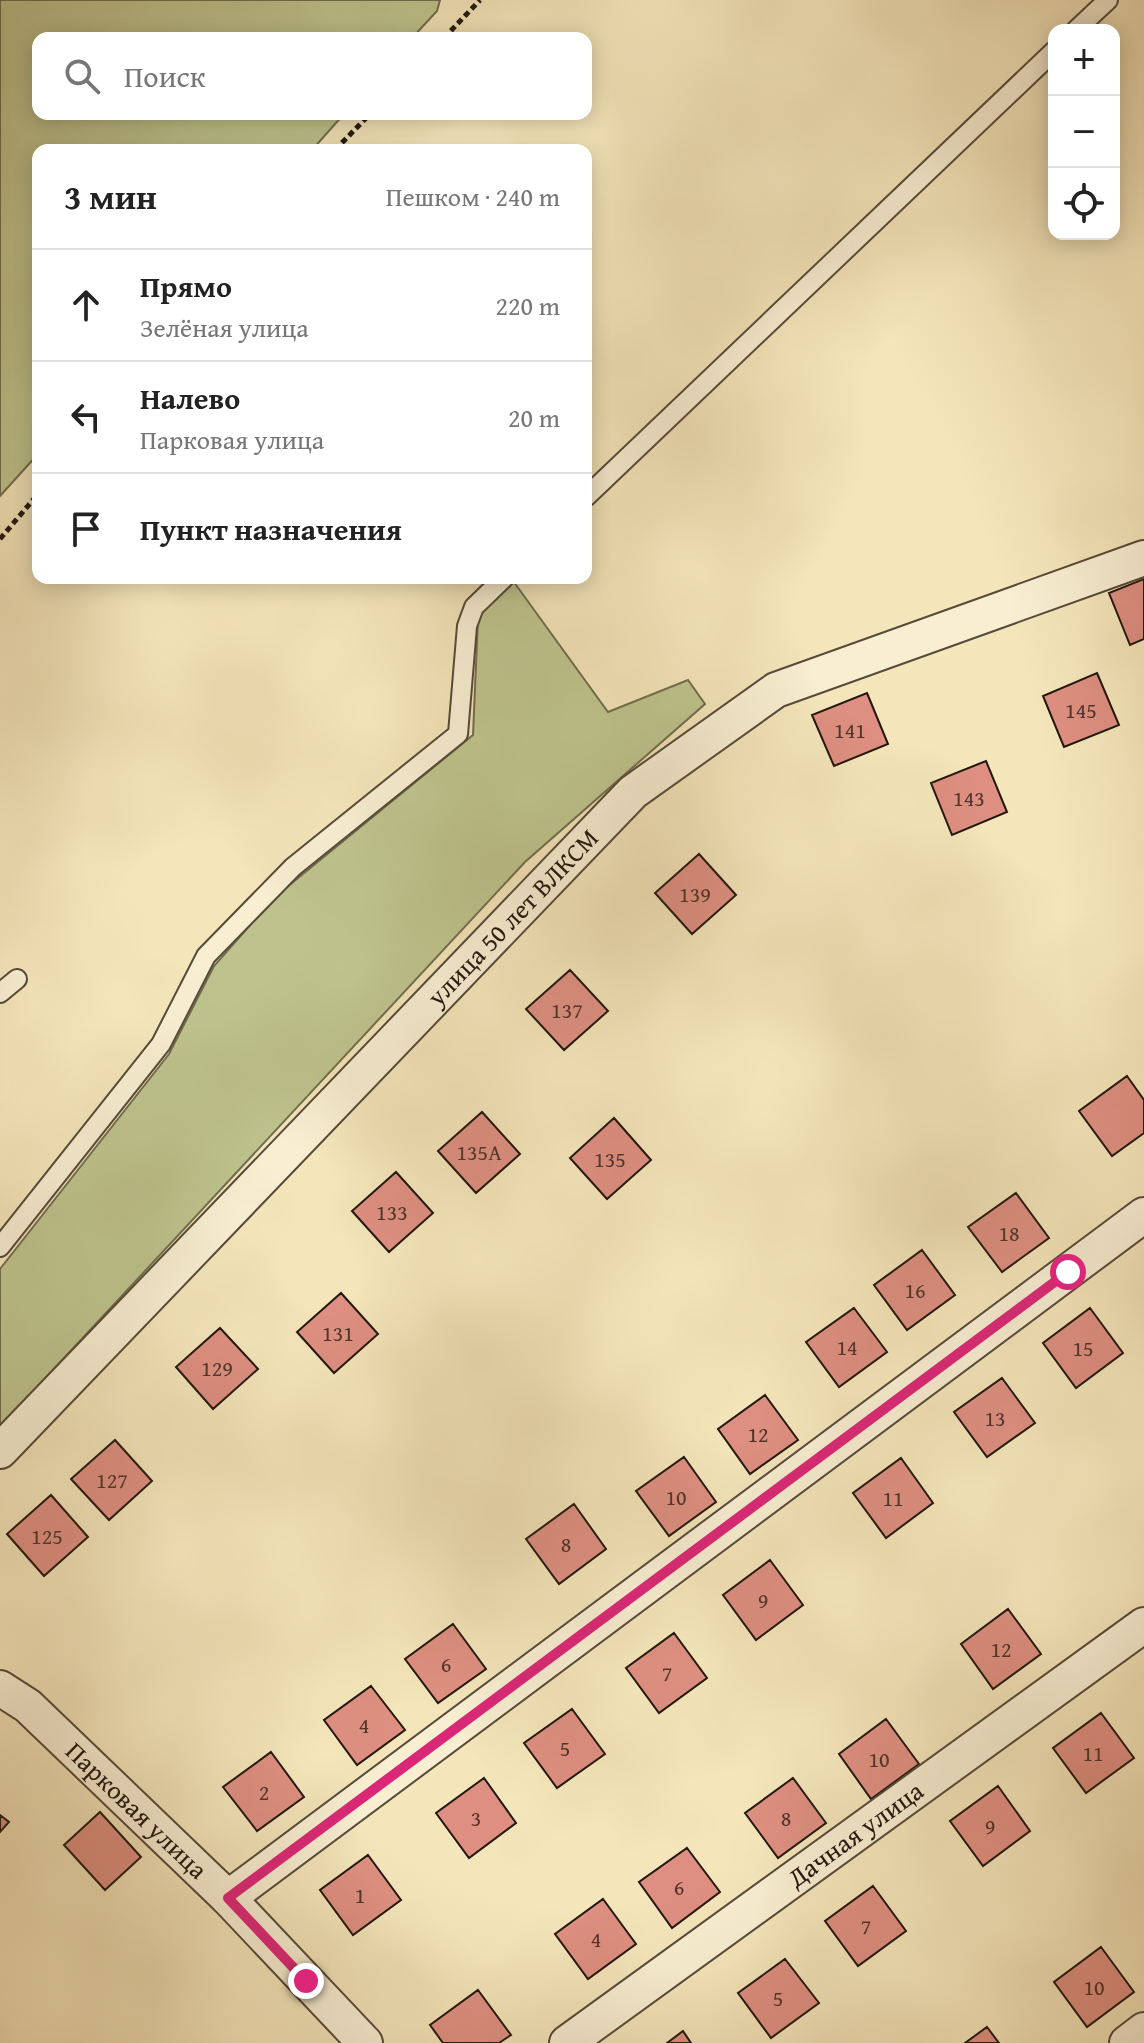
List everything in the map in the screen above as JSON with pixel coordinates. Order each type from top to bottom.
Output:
[{"type":"street","name":"улица 50 лет ВЛКСМ","points":[[0,1451],[633,792],[776,690],[1144,558]]},
{"type":"street","points":[[228,1898],[1144,1215]]},
{"type":"street","name":"Дачная улица","points":[[567,2043],[1144,1625]]},
{"type":"street","name":"Парковая улица","points":[[0,1688],[28,1706],[228,1898],[365,2043]]},
{"type":"street","points":[[1127,2043],[1144,2030]]},
{"type":"lane","points":[[1082,24],[1108,0]]},
{"type":"lane","points":[[592,491],[1048,57]]},
{"type":"lane","points":[[0,1247],[161,1044],[206,956],[293,867],[458,734],[467,626],[474,607],[498,584]]},
{"type":"lane","points":[[0,993],[17,979]]},
{"type":"path","points":[[450,32],[480,0]]},
{"type":"path","points":[[341,144],[364,120]]},
{"type":"path","points":[[0,539],[32,501]]},
{"type":"green space","points":[[0,0],[440,0],[437,11],[418,32],[32,32],[32,120],[339,120],[317,144],[32,144],[32,461],[0,496]]},
{"type":"green space","points":[[506,584],[515,584],[608,712],[688,680],[705,704],[525,862],[0,1427],[0,1269],[169,1054],[214,966],[276,896],[473,735],[478,618]]},
{"type":"building","points":[[1144,579],[1144,639],[1130,645],[1109,593]]},
{"type":"building","points":[[1097,673],[1119,725],[1064,747],[1043,696]]},
{"type":"building","points":[[867,693],[888,744],[834,766],[812,715]]},
{"type":"building","points":[[986,761],[1007,812],[952,835],[931,783]]},
{"type":"building","points":[[699,854],[736,895],[692,934],[655,893]]},
{"type":"building","points":[[570,970],[608,1011],[564,1050],[526,1009]]},
{"type":"building","points":[[1127,1076],[1144,1100],[1144,1133],[1112,1156],[1079,1111]]},
{"type":"building","points":[[482,1112],[520,1154],[476,1193],[438,1151]]},
{"type":"building","points":[[614,1118],[651,1160],[607,1199],[570,1158]]},
{"type":"building","points":[[396,1172],[433,1213],[389,1252],[352,1211]]},
{"type":"building","points":[[1016,1193],[1049,1238],[1002,1272],[968,1227]]},
{"type":"building","points":[[922,1250],[955,1295],[907,1330],[874,1285]]},
{"type":"building","points":[[341,1293],[378,1334],[334,1373],[297,1332]]},
{"type":"building","points":[[854,1308],[887,1352],[839,1387],[806,1342]]},
{"type":"building","points":[[1090,1308],[1123,1353],[1076,1388],[1043,1343]]},
{"type":"building","points":[[220,1328],[258,1369],[213,1409],[176,1367]]},
{"type":"building","points":[[1002,1378],[1035,1423],[987,1457],[954,1412]]},
{"type":"building","points":[[765,1395],[798,1440],[750,1474],[718,1429]]},
{"type":"building","points":[[115,1440],[152,1481],[109,1520],[71,1479]]},
{"type":"building","points":[[684,1457],[716,1502],[669,1536],[636,1491]]},
{"type":"building","points":[[901,1458],[933,1503],[886,1538],[853,1493]]},
{"type":"building","points":[[51,1495],[88,1537],[44,1576],[7,1534]]},
{"type":"building","points":[[574,1504],[606,1549],[559,1584],[526,1539]]},
{"type":"building","points":[[770,1560],[803,1605],[756,1640],[723,1595]]},
{"type":"building","points":[[1008,1609],[1041,1654],[993,1689],[961,1644]]},
{"type":"building","points":[[453,1624],[486,1669],[438,1703],[405,1659]]},
{"type":"building","points":[[674,1633],[707,1678],[659,1713],[626,1668]]},
{"type":"building","points":[[371,1686],[405,1730],[357,1765],[324,1720]]},
{"type":"building","points":[[572,1709],[605,1754],[557,1788],[524,1743]]},
{"type":"building","points":[[1101,1713],[1134,1758],[1086,1793],[1053,1748]]},
{"type":"building","points":[[886,1719],[919,1764],[871,1799],[839,1754]]},
{"type":"building","points":[[271,1752],[304,1797],[257,1831],[223,1787]]},
{"type":"building","points":[[484,1778],[516,1823],[469,1858],[436,1813]]},
{"type":"building","points":[[793,1778],[826,1823],[778,1858],[745,1813]]},
{"type":"building","points":[[998,1786],[1030,1831],[983,1866],[950,1821]]},
{"type":"building","points":[[100,1812],[141,1857],[105,1890],[64,1845]]},
{"type":"building","points":[[0,1815],[9,1822],[0,1832]]},
{"type":"building","points":[[687,1848],[720,1892],[672,1928],[639,1882]]},
{"type":"building","points":[[368,1855],[401,1900],[353,1935],[320,1890]]},
{"type":"building","points":[[873,1886],[906,1931],[858,1966],[825,1921]]},
{"type":"building","points":[[603,1899],[636,1944],[588,1979],[555,1934]]},
{"type":"building","points":[[1101,1947],[1134,1992],[1087,2027],[1054,1982]]},
{"type":"building","points":[[785,1959],[819,2003],[771,2038],[738,1993]]},
{"type":"building","points":[[478,1990],[511,2035],[499,2043],[443,2043],[430,2025]]},
{"type":"building","points":[[987,2027],[999,2043],[965,2043]]},
{"type":"building","points":[[683,2031],[691,2043],[667,2043]]},
{"type":"route","points":[[306,1981],[228,1898],[1068,1272]]}]
